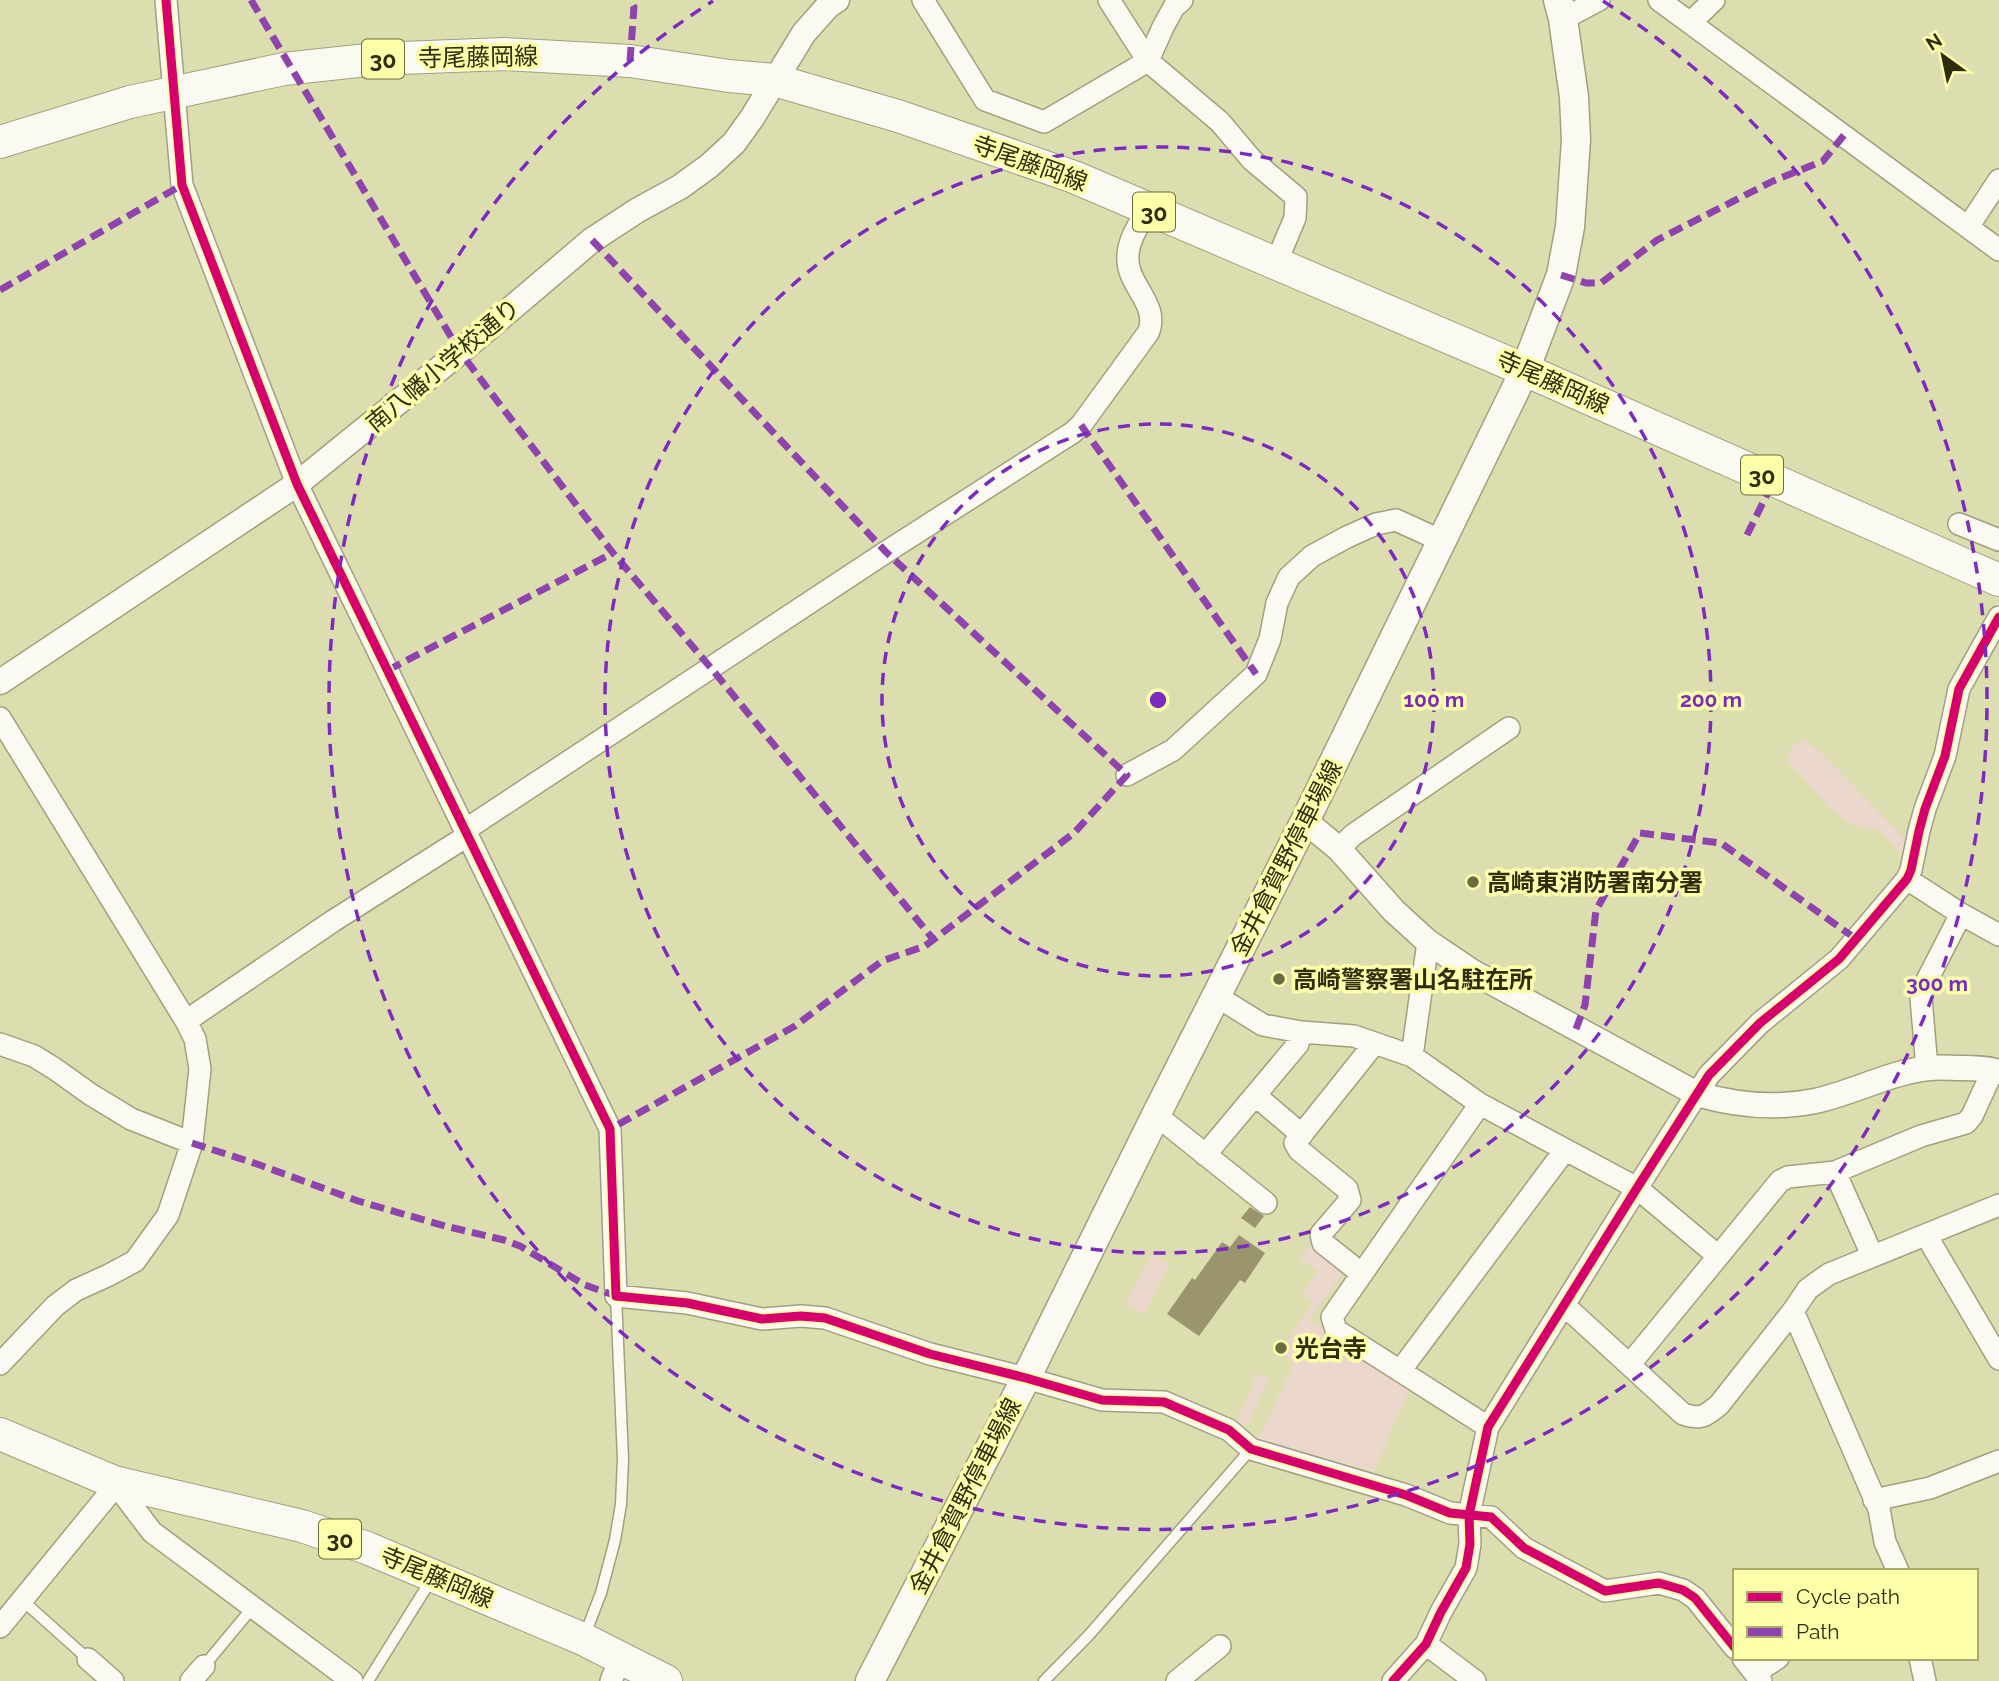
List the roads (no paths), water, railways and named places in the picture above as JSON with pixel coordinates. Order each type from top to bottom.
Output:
[{"type":"main road","name":"金井倉賀野停車場線","points":[[870,1681],[1026,1378],[1305,821],[1525,370],[1561,275],[1570,227],[1576,139],[1574,97],[1561,10]]},
{"type":"main road","name":"寺尾藤岡線","points":[[0,142],[130,102],[174,92],[284,69],[376,59],[504,54],[630,61],[774,80],[898,116],[1074,177],[1525,370],[1999,580]]},
{"type":"main road","name":"寺尾藤岡線","points":[[0,1434],[114,1482],[302,1526],[367,1548],[583,1639],[615,1670],[666,1681]]},
{"type":"street","points":[[166,0],[181,185],[297,484],[610,1129],[616,1296],[687,1303],[762,1319],[801,1316],[825,1318],[930,1354],[1102,1400],[1164,1402],[1229,1430],[1251,1449],[1406,1495],[1450,1513],[1491,1517],[1524,1548],[1605,1591],[1659,1583],[1683,1590],[1695,1598],[1733,1646]]},
{"type":"street","name":"南八幡小学校通り","points":[[0,682],[297,484],[460,352],[592,240],[680,187],[709,166],[740,135],[804,33],[828,6],[837,0]]},
{"type":"street","points":[[923,0],[985,100],[1044,122],[1148,61],[1174,7],[1182,0]]},
{"type":"street","points":[[1109,0],[1148,61],[1220,122],[1252,160],[1296,197],[1295,218],[1276,263]]},
{"type":"street","points":[[1561,10],[1599,0]]},
{"type":"street","points":[[1659,0],[1999,250]]},
{"type":"street","points":[[1690,23],[1714,0]]},
{"type":"street","points":[[1968,227],[1999,180]]},
{"type":"street","points":[[186,1021],[886,552],[1072,433],[1081,425],[1152,324],[1152,314],[1129,268],[1128,255],[1133,235],[1148,209]]},
{"type":"street","points":[[1127,775],[1173,750],[1256,674],[1270,639],[1277,603],[1289,578],[1312,556],[1376,524],[1396,520],[1442,541]]},
{"type":"street","points":[[1959,524],[1999,540]]},
{"type":"street","points":[[1393,1681],[1426,1644],[1466,1568],[1470,1544],[1469,1515],[1488,1427],[1709,1075],[1760,1023],[1839,959],[1907,879],[1922,820],[1945,756],[1959,689],[1999,617]]},
{"type":"street","points":[[0,718],[186,1021],[195,1039],[200,1069],[192,1143],[168,1215],[135,1261],[75,1290],[55,1306],[0,1364]]},
{"type":"street","points":[[1339,849],[1353,835],[1509,728]]},
{"type":"street","points":[[1305,821],[1339,849],[1394,911],[1428,942],[1471,971],[1697,1094],[1737,1103],[1789,1104],[1814,1101],[1927,1068],[1996,1071],[1966,1123],[1920,1136],[1835,1172],[1788,1177],[1780,1181],[1630,1364]]},
{"type":"street","points":[[1907,879],[1961,914],[1999,934]]},
{"type":"street","points":[[1927,1068],[1920,998],[1961,914]]},
{"type":"street","points":[[1412,1056],[1428,942]]},
{"type":"street","points":[[1216,996],[1263,1026],[1354,1036],[1412,1056],[1479,1104],[1637,1188],[1718,1256]]},
{"type":"street","points":[[1205,1155],[1298,1044],[1301,1032]]},
{"type":"street","points":[[0,1044],[34,1056],[131,1119],[192,1143]]},
{"type":"street","points":[[1362,1274],[1324,1243],[1321,1234],[1350,1200],[1347,1189],[1299,1150],[1295,1143],[1374,1044]]},
{"type":"street","points":[[1255,1095],[1302,1135]]},
{"type":"street","points":[[1479,1104],[1332,1317],[1336,1331],[1488,1427]]},
{"type":"street","points":[[1156,1115],[1266,1203]]},
{"type":"street","points":[[1400,1371],[1565,1150]]},
{"type":"street","points":[[1835,1172],[1872,1255]]},
{"type":"street","points":[[1564,1305],[1684,1414],[1695,1418],[1704,1416],[1720,1405],[1808,1289],[1829,1274],[1872,1255],[1999,1205]]},
{"type":"street","points":[[1926,1235],[1999,1359]]},
{"type":"street","points":[[1793,1311],[1879,1510],[1885,1542],[1897,1569]]},
{"type":"street","points":[[1874,1500],[1930,1488],[1999,1461]]},
{"type":"street","points":[[0,1627],[108,1495],[114,1482],[152,1532],[352,1681]]},
{"type":"street","points":[[1426,1644],[1475,1681]]},
{"type":"street","points":[[1177,1681],[1220,1646]]},
{"type":"street","points":[[88,1659],[113,1681]]},
{"type":"street","points":[[1753,1671],[1774,1660]]},
{"type":"street","points":[[1920,1660],[1925,1681]]},
{"type":"lane","points":[[583,1639],[601,1593],[621,1504],[623,1459],[616,1296]]},
{"type":"lane","points":[[1044,1681],[1089,1635],[1251,1449]]},
{"type":"lane","points":[[368,1681],[434,1575]]},
{"type":"lane","points":[[22,1600],[88,1659]]},
{"type":"lane","points":[[198,1673],[253,1607]]},
{"type":"place","name":"高崎東消防署南分署","points":[[1473,882]]},
{"type":"place","name":"高崎警察署山名駐在所","points":[[1279,979]]},
{"type":"place","name":"光台寺","points":[[1281,1348]]}]
